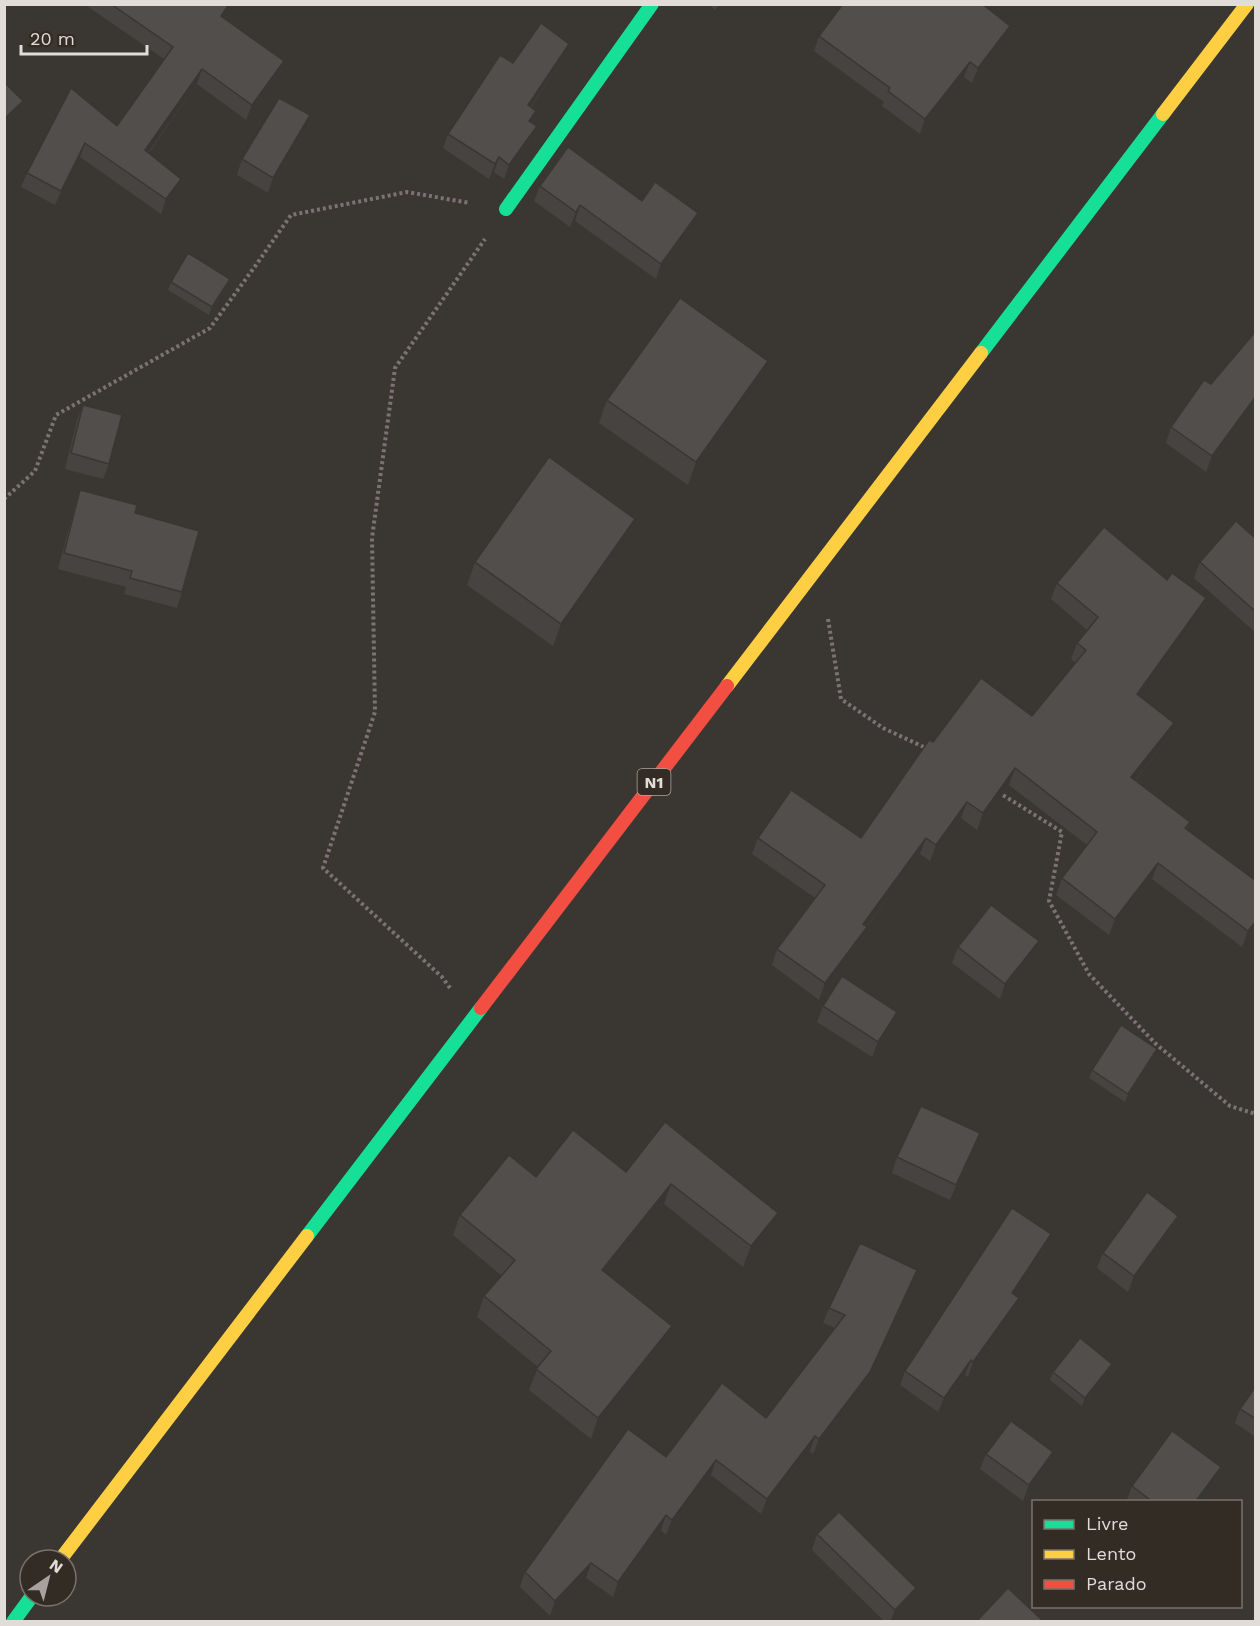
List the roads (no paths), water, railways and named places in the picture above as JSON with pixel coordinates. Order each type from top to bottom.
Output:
[{"type":"main road","points":[[506,208],[652,4]]},
{"type":"main road","name":"N1","points":[[69,1548],[1247,4]]},
{"type":"main road","points":[[13,1622],[23,1608]]}]
